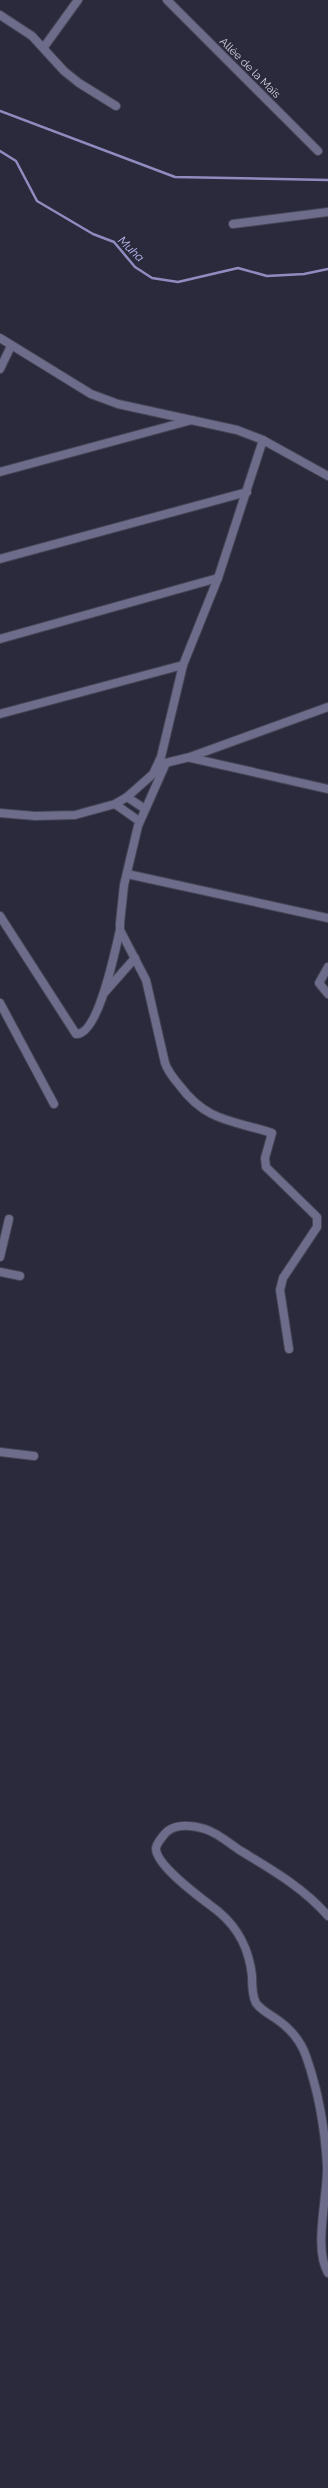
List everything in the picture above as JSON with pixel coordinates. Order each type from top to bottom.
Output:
[{"type":"street","points":[[44,47],[78,0]]},
{"type":"street","name":"Allée de la Maïs","points":[[167,0],[318,151]]},
{"type":"street","points":[[0,15],[44,47],[64,71],[116,106]]},
{"type":"street","points":[[233,224],[328,212]]},
{"type":"street","points":[[0,338],[91,394],[118,404],[194,419],[237,430],[263,440],[328,476]]},
{"type":"street","points":[[0,369],[11,346]]},
{"type":"street","points":[[0,472],[194,419]]},
{"type":"street","points":[[0,916],[76,1034],[85,1033],[90,1027],[104,993],[120,930],[127,874],[140,822],[162,764],[183,666],[218,578],[263,440]]},
{"type":"street","points":[[0,559],[247,492]]},
{"type":"street","points":[[0,639],[218,578]]},
{"type":"street","points":[[0,714],[183,666]]},
{"type":"street","points":[[0,813],[75,815],[115,804],[127,797],[162,764],[190,757],[328,707]]},
{"type":"street","points":[[190,757],[328,789]]},
{"type":"street","points":[[127,797],[145,809]]},
{"type":"street","points":[[115,804],[140,822]]},
{"type":"street","points":[[127,874],[328,918]]},
{"type":"street","points":[[120,930],[146,980],[165,1063],[171,1074],[191,1100],[204,1111],[236,1124],[272,1133],[265,1158],[266,1167],[316,1217],[317,1227],[284,1278],[280,1290],[289,1349]]},
{"type":"street","points":[[104,993],[135,958]]},
{"type":"street","points":[[328,967],[319,983],[328,994]]},
{"type":"street","points":[[0,1003],[54,1104]]},
{"type":"street","points":[[0,1257],[9,1219]]},
{"type":"street","points":[[0,1272],[20,1276]]},
{"type":"street","points":[[0,1452],[34,1456]]},
{"type":"street","points":[[328,1916],[319,1905],[286,1880],[204,1829],[184,1826],[174,1827],[166,1832],[157,1844],[156,1850],[166,1866],[190,1891],[218,1912],[238,1932],[247,1950],[255,2001],[266,2012],[287,2027],[300,2042],[315,2084],[327,2166],[322,2245],[323,2258],[328,2273]]},
{"type":"waterway","points":[[0,111],[175,177],[328,180]]},
{"type":"waterway","name":"Muha","points":[[0,151],[16,161],[37,201],[93,234],[114,242],[135,267],[152,278],[178,282],[238,268],[267,276],[304,274],[328,269]]}]
